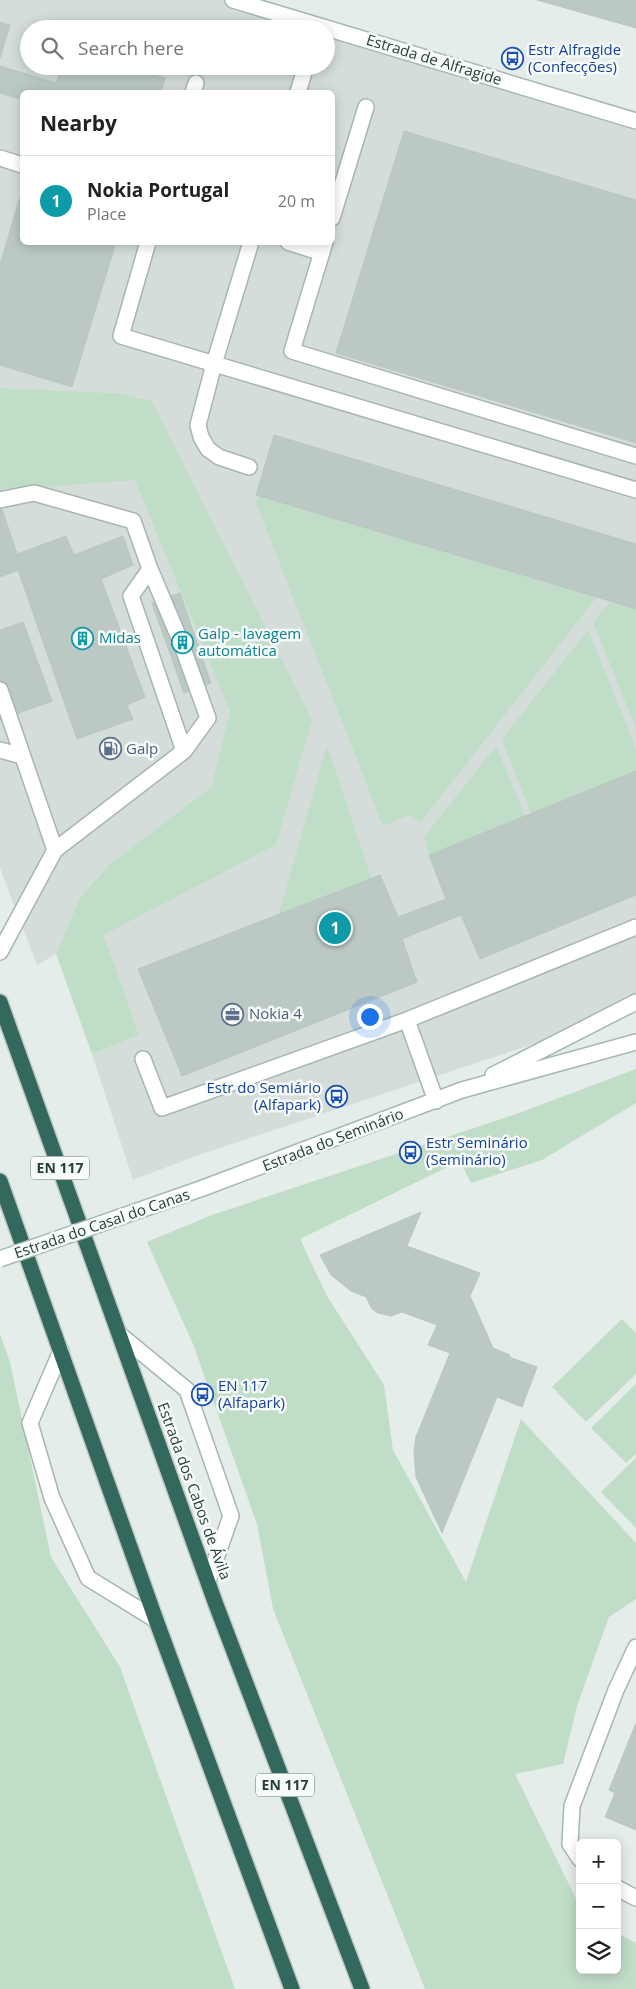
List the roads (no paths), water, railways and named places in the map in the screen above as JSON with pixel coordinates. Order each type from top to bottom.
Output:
[{"type":"highway","name":"Estrada dos Cabos de Ávila","points":[[0,1002],[208,1580],[362,1989]]},
{"type":"highway","points":[[0,1181],[156,1620],[292,1989]]},
{"type":"street","name":"Estrada de Alfragide","points":[[233,0],[296,20]]},
{"type":"street","name":"Estrada de Alfragide","points":[[335,32],[636,121]]},
{"type":"street","points":[[299,90],[303,75]]},
{"type":"street","points":[[335,208],[366,107]]},
{"type":"street","points":[[0,158],[20,164]]},
{"type":"street","points":[[147,245],[121,336],[636,490]]},
{"type":"street","points":[[249,467],[219,458],[208,449],[201,437],[198,425],[214,364],[251,245]]},
{"type":"street","points":[[306,245],[324,248],[292,351],[636,456]]},
{"type":"street","points":[[0,500],[34,493],[133,522],[150,569],[180,640],[208,718],[184,751],[55,850],[0,952]]},
{"type":"street","points":[[150,569],[131,596],[184,751]]},
{"type":"street","points":[[0,690],[55,850]]},
{"type":"street","points":[[0,750],[22,756]]},
{"type":"street","points":[[144,1058],[162,1108],[406,1020],[636,927]]},
{"type":"street","name":"Estrada do Seminário","points":[[203,1188],[462,1090],[636,1002]]},
{"type":"street","points":[[406,1020],[436,1101]]},
{"type":"street","name":"Estrada do Seminário","points":[[462,1090],[636,1042]]},
{"type":"street","name":"Estrada do Casal do Canas","points":[[0,1259],[203,1188]]},
{"type":"street","points":[[119,1334],[187,1390],[231,1516],[208,1580]]},
{"type":"street","points":[[61,1351],[30,1423],[52,1498],[88,1578],[156,1620]]},
{"type":"street","points":[[576,1853],[570,1844],[572,1806],[616,1690],[636,1647]]},
{"type":"street","points":[[621,1890],[636,1898]]},
{"type":"place","name":"Estr Alfragide (Confecções)","points":[[512,59]]},
{"type":"place","name":"Midas","points":[[83,638]]},
{"type":"place","name":"Galp - lavagem automática","points":[[182,643]]},
{"type":"place","name":"Galp","points":[[110,749]]},
{"type":"place","name":"Nokia Portugal","points":[[335,928]]},
{"type":"place","name":"Nokia 4","points":[[233,1014]]},
{"type":"place","name":"Estr do Semiário (Alfapark)","points":[[337,1097]]},
{"type":"place","name":"Estr Seminário (Seminário)","points":[[410,1152]]},
{"type":"place","name":"EN 117 (Alfapark)","points":[[202,1395]]}]
